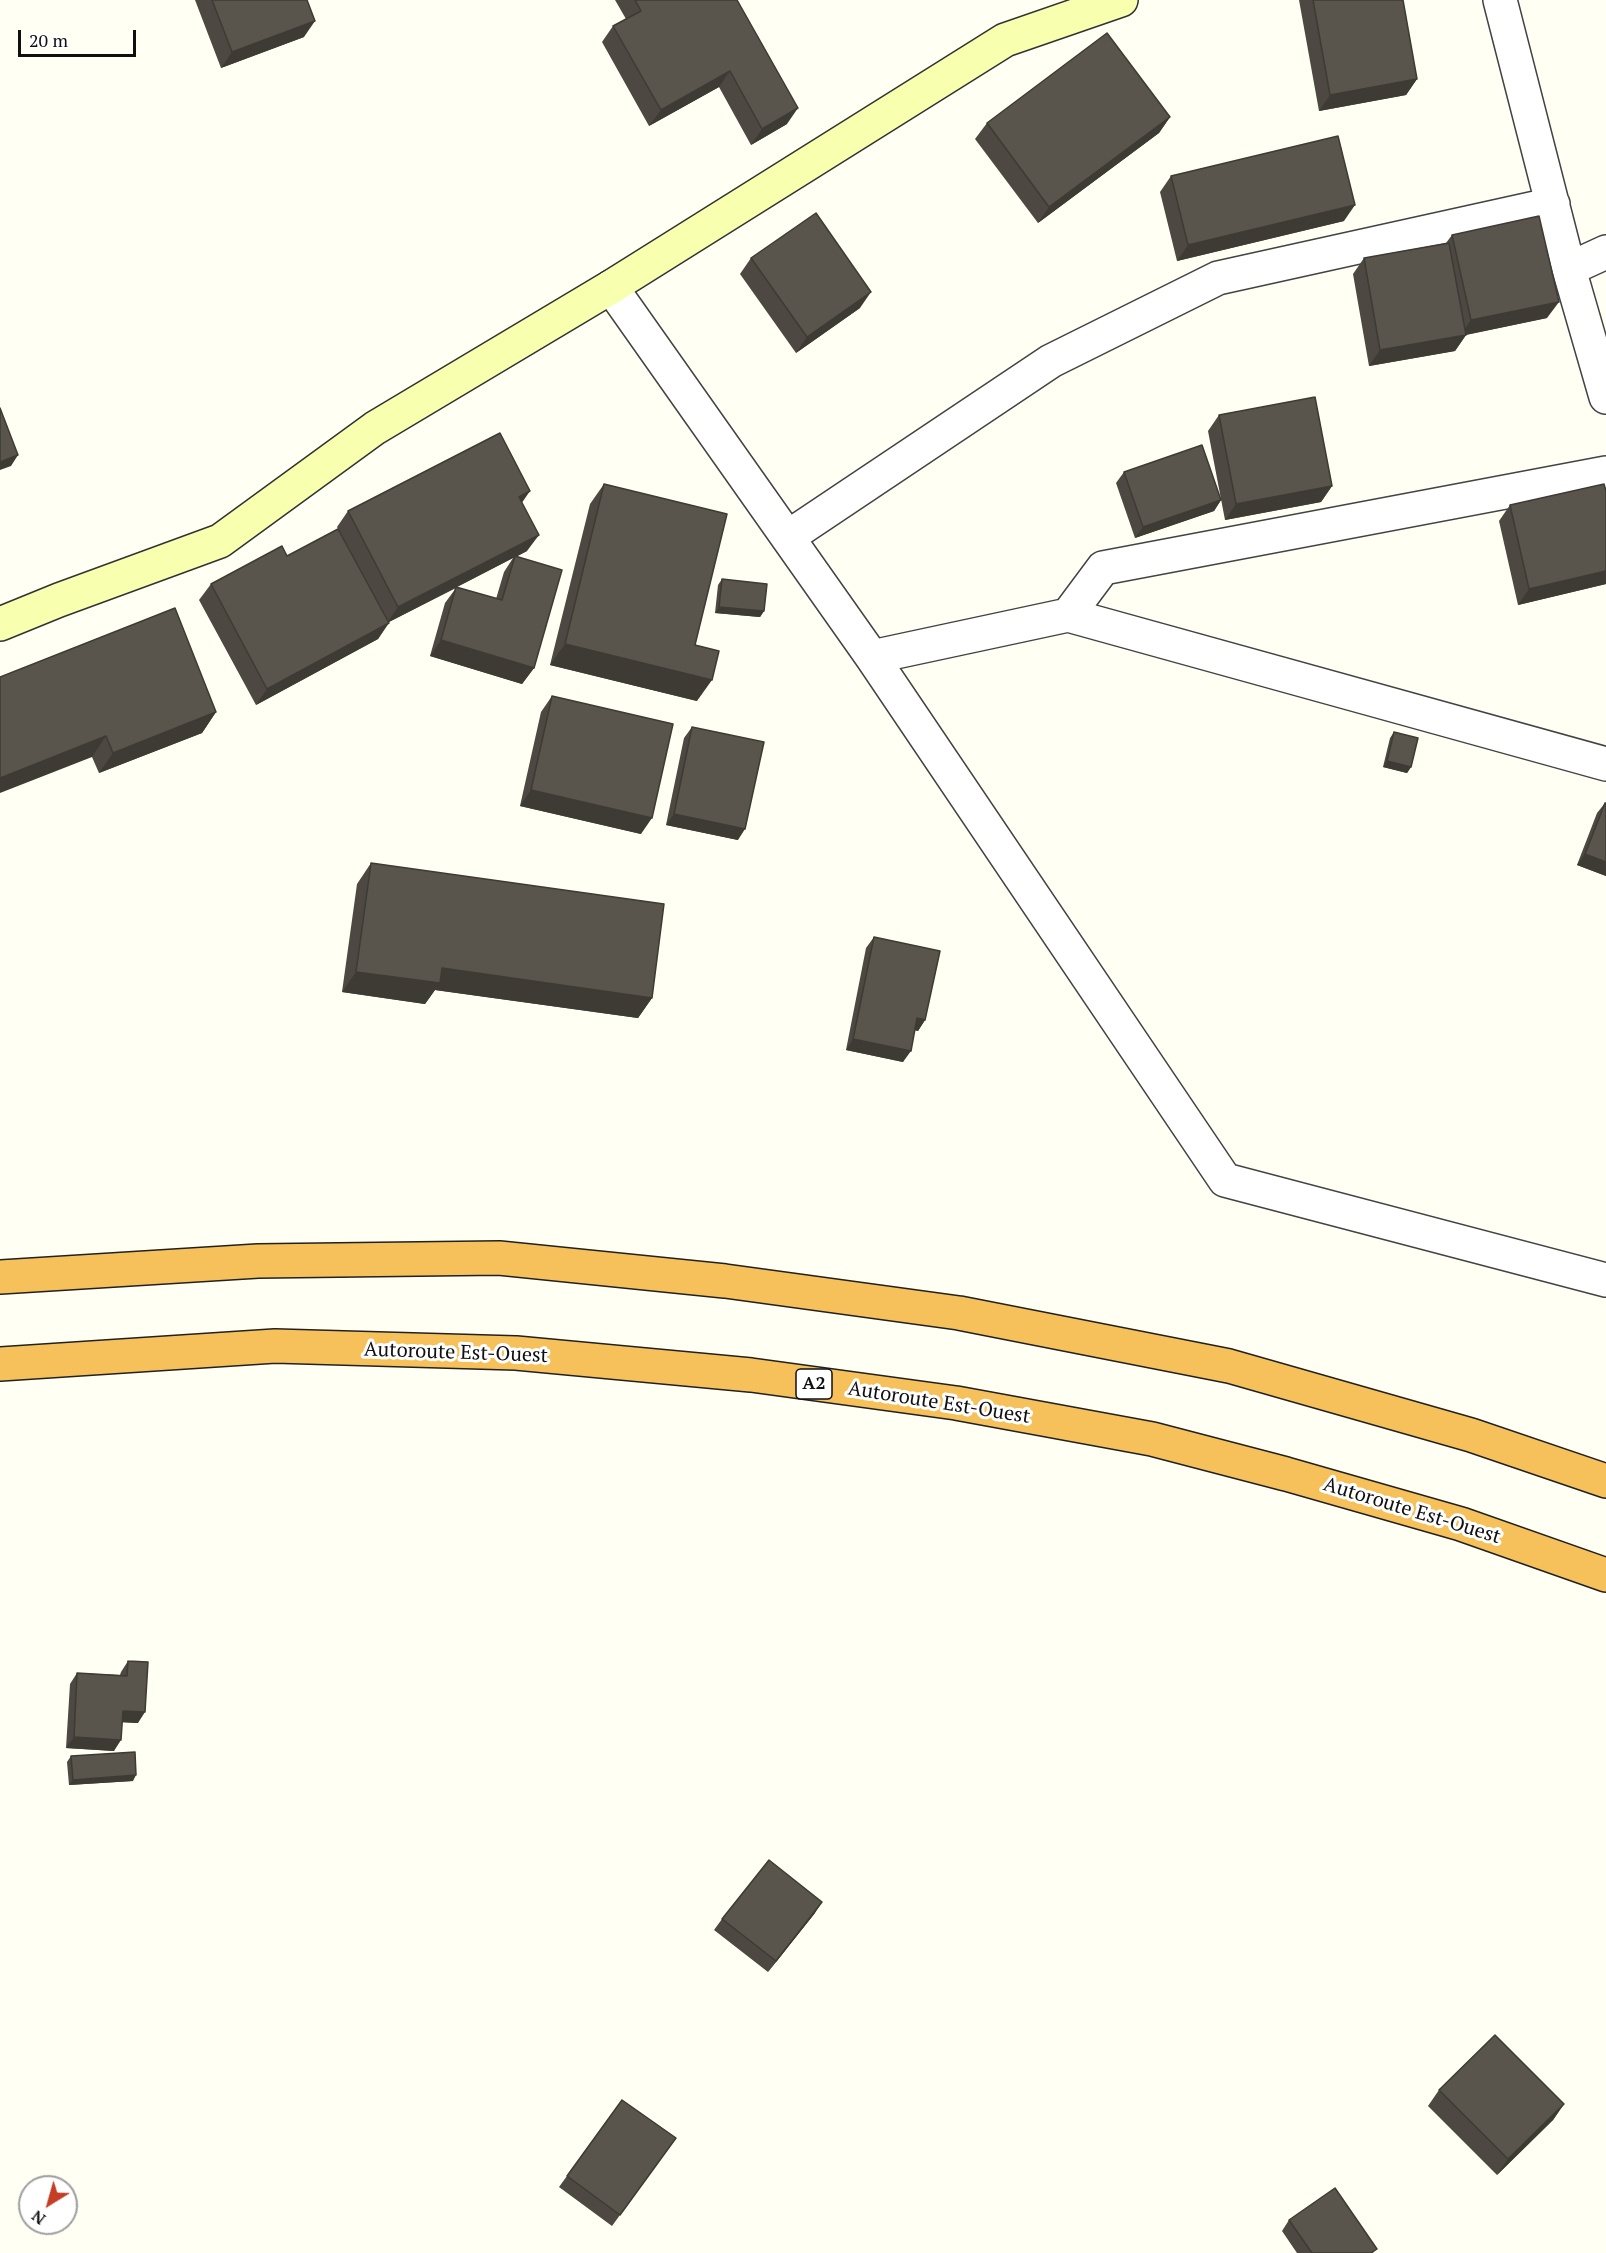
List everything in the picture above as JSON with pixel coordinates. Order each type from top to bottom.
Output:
[{"type":"highway","points":[[0,1277],[258,1261],[499,1258],[725,1281],[959,1313],[1229,1366],[1471,1435],[1606,1481]]},
{"type":"highway","name":"Autoroute Est-Ouest","points":[[0,1364],[275,1346],[516,1353],[773,1378],[956,1404],[1152,1439],[1461,1524],[1606,1575]]},
{"type":"main road","points":[[0,624],[220,541],[375,428],[611,286],[1005,40],[1120,0]]},
{"type":"street","points":[[1500,0],[1569,269],[1606,397]]},
{"type":"street","points":[[788,537],[1051,361],[1218,278],[1553,204]]},
{"type":"street","points":[[1569,269],[1606,252]]},
{"type":"street","points":[[611,286],[872,657],[1225,1180],[1606,1280]]},
{"type":"street","points":[[1068,615],[1103,568],[1606,472]]},
{"type":"street","points":[[872,657],[1068,615],[1606,764]]},
{"type":"building","points":[[212,0],[307,0],[315,21],[232,52]]},
{"type":"building","points":[[635,0],[737,0],[798,108],[762,129],[730,71],[661,110],[613,26],[641,11]]},
{"type":"building","points":[[1313,0],[1403,0],[1417,79],[1330,95]]},
{"type":"building","points":[[1107,33],[1170,117],[1049,207],[987,123]]},
{"type":"building","points":[[1338,136],[1355,205],[1188,245],[1171,176]]},
{"type":"building","points":[[816,213],[871,292],[807,337],[751,258]]},
{"type":"building","points":[[1539,216],[1559,302],[1471,320],[1452,235]]},
{"type":"building","points":[[1449,243],[1466,335],[1380,350],[1364,258]]},
{"type":"building","points":[[1315,397],[1332,486],[1236,504],[1219,415]]},
{"type":"building","points":[[0,408],[18,455],[0,462]]},
{"type":"building","points":[[500,433],[530,491],[519,497],[539,535],[398,607],[348,511]]},
{"type":"building","points":[[1202,445],[1221,500],[1143,527],[1124,472]]},
{"type":"building","points":[[604,484],[727,514],[695,645],[719,651],[712,680],[565,644]]},
{"type":"building","points":[[1604,484],[1606,491],[1606,571],[1529,589],[1510,505]]},
{"type":"building","points":[[338,529],[389,623],[267,689],[211,584],[282,546],[287,556]]},
{"type":"building","points":[[515,556],[562,570],[534,668],[441,640],[456,587],[502,600]]},
{"type":"building","points":[[722,579],[767,584],[764,611],[719,607]]},
{"type":"building","points":[[175,608],[216,712],[113,753],[106,736],[0,778],[0,677]]},
{"type":"building","points":[[552,696],[673,724],[652,818],[531,790]]},
{"type":"building","points":[[692,727],[764,742],[745,829],[674,814]]},
{"type":"building","points":[[1394,732],[1418,738],[1411,767],[1387,761]]},
{"type":"building","points":[[1606,803],[1606,862],[1585,854]]},
{"type":"building","points":[[371,863],[664,904],[652,998],[442,968],[440,983],[356,972]]},
{"type":"building","points":[[874,937],[940,951],[925,1020],[917,1018],[911,1051],[853,1039]]},
{"type":"building","points":[[128,1661],[148,1662],[145,1712],[123,1711],[121,1740],[74,1737],[77,1673],[127,1676]]},
{"type":"building","points":[[135,1752],[136,1775],[73,1780],[71,1756]]},
{"type":"building","points":[[769,1860],[822,1902],[776,1961],[722,1919]]},
{"type":"building","points":[[1495,2035],[1564,2104],[1508,2159],[1439,2090]]},
{"type":"building","points":[[622,2100],[676,2138],[620,2215],[567,2176]]},
{"type":"building","points":[[1335,2188],[1377,2249],[1371,2253],[1312,2253],[1289,2220]]}]
